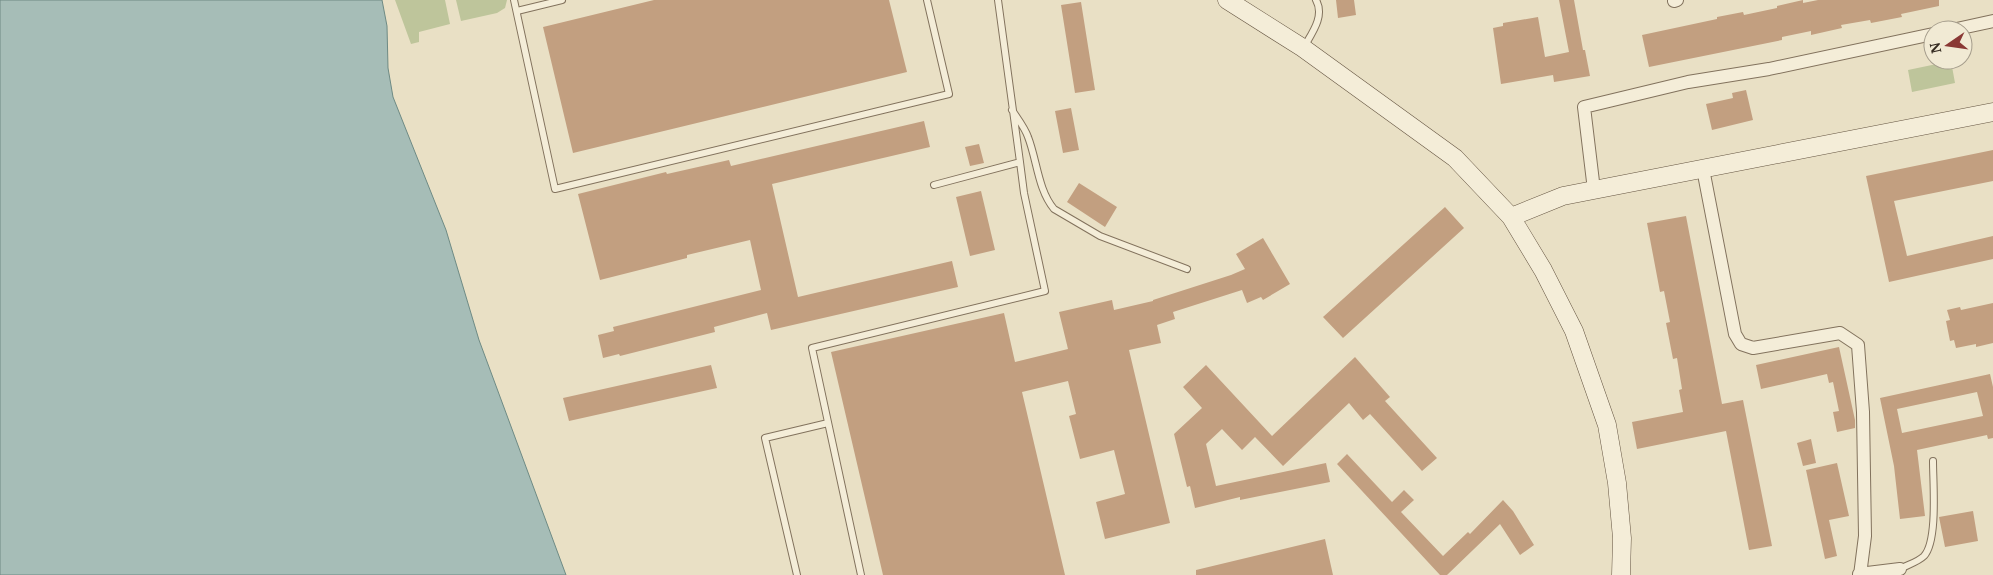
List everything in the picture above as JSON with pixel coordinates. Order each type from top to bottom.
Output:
[{"type":"main road","points":[[1227,0],[1303,48],[1455,158],[1511,217],[1543,270],[1574,331],[1590,370],[1607,425],[1618,492],[1622,538],[1621,575]]},
{"type":"main road","points":[[1511,217],[1563,196],[1993,112]]},
{"type":"street","points":[[1973,25],[1993,21]]},
{"type":"street","points":[[1594,190],[1584,107],[1688,82],[1769,69],[1923,36]]},
{"type":"street","points":[[1703,169],[1735,334],[1741,344],[1753,348],[1840,333],[1858,345],[1863,412],[1865,536],[1859,574],[1900,569]]},
{"type":"lane","points":[[514,0],[555,189],[949,94],[927,0]]},
{"type":"lane","points":[[517,11],[562,0]]},
{"type":"lane","points":[[861,575],[812,348],[1045,291],[1024,193],[998,0]]},
{"type":"lane","points":[[1303,48],[1316,26],[1320,8],[1316,0]]},
{"type":"lane","points":[[1012,110],[1028,135],[1043,189],[1054,210],[1100,236],[1187,269]]},
{"type":"lane","points":[[934,185],[1020,162]]},
{"type":"lane","points":[[797,575],[765,438],[828,423]]},
{"type":"lane","points":[[1900,569],[1924,557],[1932,544],[1933,461]]},
{"type":"green space","points":[[395,0],[445,0],[450,24],[419,32],[419,42],[411,44]]},
{"type":"green space","points":[[456,0],[507,0],[505,8],[497,13],[461,21]]},
{"type":"green space","points":[[1923,67],[1923,70],[1953,70],[1955,83],[1912,92],[1908,70]]},
{"type":"water","points":[[0,0],[382,0],[387,26],[388,68],[393,97],[446,230],[479,340],[566,575],[0,575]]},
{"type":"building","points":[[654,0],[889,0],[907,72],[573,153],[543,27]]},
{"type":"building","points":[[1336,0],[1354,0],[1356,15],[1338,18]]},
{"type":"building","points":[[1559,0],[1574,0],[1590,76],[1554,82],[1553,75],[1501,84],[1493,28],[1503,26],[1503,23],[1538,17],[1545,57],[1569,52]]},
{"type":"building","points":[[1803,0],[1803,3],[1818,0],[1939,0],[1939,6],[1901,14],[1902,17],[1871,23],[1870,20],[1841,25],[1842,28],[1811,35],[1811,31],[1782,37],[1782,40],[1649,67],[1642,35],[1717,19],[1717,17],[1743,12],[1744,15],[1777,8],[1777,6]]},
{"type":"building","points":[[1081,2],[1095,90],[1075,93],[1061,5]]},
{"type":"building","points":[[1746,90],[1753,120],[1712,130],[1706,104],[1733,98],[1732,93]]},
{"type":"building","points":[[1071,108],[1079,150],[1063,153],[1055,111]]},
{"type":"building","points":[[924,121],[930,147],[772,184],[798,297],[952,261],[958,287],[771,330],[767,313],[714,327],[715,332],[620,356],[619,354],[603,358],[598,335],[614,331],[613,327],[761,290],[750,240],[687,255],[687,258],[600,280],[578,194],[666,172],[667,174],[729,160],[731,166]]},
{"type":"building","points":[[979,144],[984,163],[970,166],[965,147]]},
{"type":"building","points":[[1993,150],[1993,181],[1894,201],[1907,256],[1993,236],[1993,259],[1889,282],[1866,176]]},
{"type":"building","points":[[1079,183],[1117,207],[1105,227],[1067,202]]},
{"type":"building","points":[[981,191],[995,250],[970,256],[956,197]]},
{"type":"building","points":[[1445,207],[1464,228],[1343,338],[1323,317]]},
{"type":"building","points":[[1686,216],[1722,404],[1743,400],[1772,546],[1749,550],[1726,431],[1637,449],[1632,422],[1683,412],[1679,390],[1682,389],[1677,358],[1673,359],[1666,323],[1670,322],[1664,291],[1660,292],[1647,223]]},
{"type":"building","points":[[1263,238],[1290,284],[1263,300],[1261,297],[1247,303],[1242,290],[1173,312],[1175,319],[1157,325],[1161,343],[1129,350],[1170,523],[1105,539],[1096,502],[1125,494],[1114,450],[1080,459],[1069,416],[1076,414],[1068,381],[1022,392],[1065,575],[883,575],[831,352],[1004,313],[1015,362],[1068,349],[1059,312],[1112,300],[1114,310],[1153,301],[1231,275],[1245,269],[1236,254]]},
{"type":"building","points":[[1993,303],[1993,343],[1976,347],[1976,344],[1956,348],[1954,340],[1950,341],[1946,321],[1950,320],[1947,310],[1960,307],[1961,310]]},
{"type":"building","points":[[1839,347],[1855,420],[1855,428],[1837,432],[1833,412],[1839,411],[1833,382],[1829,383],[1827,374],[1761,389],[1756,365]]},
{"type":"building","points":[[1355,357],[1390,397],[1385,401],[1437,458],[1422,471],[1370,414],[1363,420],[1349,403],[1283,466],[1255,437],[1242,450],[1222,429],[1206,444],[1216,486],[1326,463],[1330,482],[1240,500],[1240,497],[1195,508],[1190,486],[1187,487],[1174,434],[1202,408],[1183,387],[1206,365],[1272,436]]},
{"type":"building","points":[[711,365],[717,388],[569,421],[563,398]]},
{"type":"building","points":[[1990,374],[1993,387],[1993,438],[1988,439],[1987,435],[1917,450],[1925,516],[1900,519],[1894,466],[1880,398]],"holes":[[[1977,392],[1983,416],[1902,433],[1897,409]]]},
{"type":"building","points":[[1811,439],[1816,463],[1803,466],[1797,443]]},
{"type":"building","points":[[1347,454],[1392,502],[1404,490],[1414,500],[1401,512],[1443,556],[1468,532],[1470,534],[1503,500],[1513,511],[1534,545],[1520,555],[1500,524],[1447,575],[1440,575],[1337,464]]},
{"type":"building","points":[[1837,463],[1849,516],[1829,520],[1837,556],[1825,559],[1806,470]]},
{"type":"building","points":[[1973,511],[1978,541],[1945,547],[1939,517]]},
{"type":"building","points":[[1325,539],[1333,575],[1196,575],[1196,570]]}]
